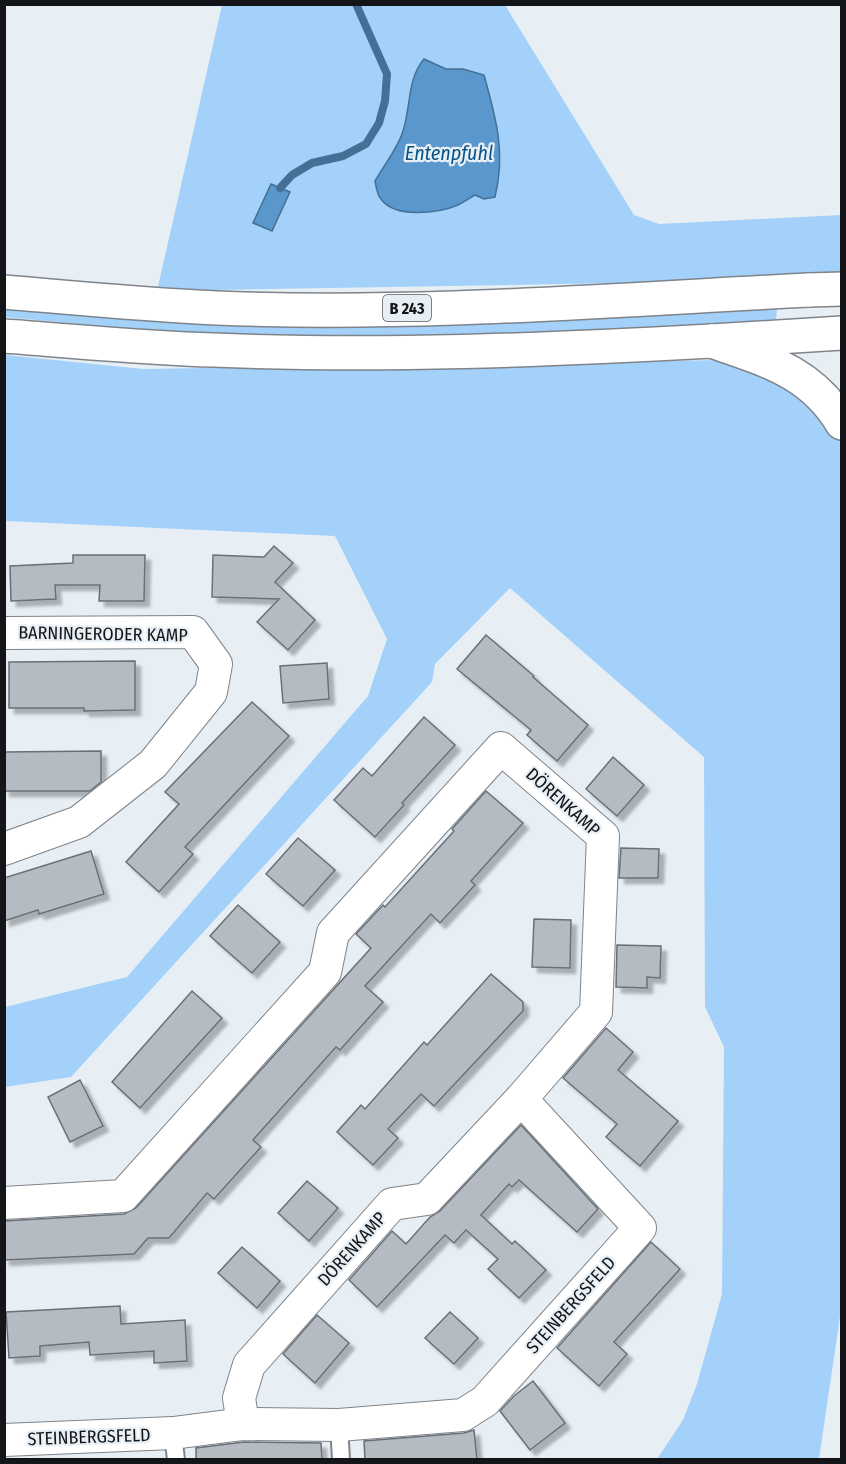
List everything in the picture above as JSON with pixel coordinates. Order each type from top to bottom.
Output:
[{"type":"main road","name":"B 243","points":[[4,292],[217,308],[342,310],[585,303],[842,289]]},
{"type":"main road","points":[[4,336],[212,350],[339,353],[586,348],[842,333]]},
{"type":"main road","points":[[712,341],[780,365],[803,380],[833,408],[842,423]]},
{"type":"street","name":"BARNINGERODER KAMP","points":[[4,633],[193,632],[216,664],[211,692],[153,764],[79,822],[4,849]]},
{"type":"street","name":"DÖRENKAMP","points":[[4,1203],[123,1196],[325,972],[333,933],[501,748],[603,836],[596,1012],[521,1099],[427,1199],[392,1204],[249,1365],[239,1398],[243,1424]]},
{"type":"street","name":"STEINBERGSFELD","points":[[4,1440],[174,1446],[243,1424],[339,1425],[463,1415],[485,1401],[640,1228],[521,1099]]},
{"type":"lane","points":[[339,1425],[341,1460]]},
{"type":"shaded area","points":[[222,5],[505,5],[634,215],[659,224],[841,215],[841,272],[620,283],[157,291]]},
{"type":"shaded area","points":[[4,306],[777,306],[776,322],[542,333],[367,338],[232,335],[81,324],[5,317]]},
{"type":"shaded area","points":[[5,355],[143,369],[724,360],[778,375],[818,405],[841,442],[842,448],[842,1303],[819,1459],[657,1459],[683,1420],[697,1384],[722,1294],[724,1047],[705,1007],[704,757],[510,588],[435,664],[432,682],[71,1077],[5,1087],[5,1007],[127,977],[368,696],[387,639],[335,536],[5,521]]},
{"type":"water","name":"Entenpfuhl","points":[[424,59],[446,69],[463,69],[484,75],[496,121],[500,150],[495,197],[484,199],[475,195],[450,208],[429,212],[396,210],[381,199],[375,181],[401,137],[406,122],[412,84]]},
{"type":"water","points":[[271,184],[290,192],[272,231],[253,223]]},
{"type":"building","points":[[274,546],[293,563],[275,582],[315,620],[288,650],[257,622],[279,599],[212,597],[213,555],[264,557]]},
{"type":"building","points":[[73,555],[145,555],[144,601],[99,601],[100,585],[55,585],[56,599],[11,601],[10,566],[73,563]]},
{"type":"building","points":[[486,635],[588,725],[557,761],[527,735],[531,730],[457,669]]},
{"type":"building","points":[[135,661],[135,710],[84,711],[84,708],[9,708],[9,662]]},
{"type":"building","points":[[327,663],[329,699],[283,703],[280,666]]},
{"type":"building","points":[[252,702],[289,736],[185,847],[193,854],[159,892],[126,862],[179,804],[165,792]]},
{"type":"building","points":[[424,717],[455,745],[402,803],[404,805],[375,837],[334,800],[363,768],[372,776]]},
{"type":"building","points":[[101,751],[101,782],[90,791],[4,791],[4,752]]},
{"type":"building","points":[[613,757],[644,785],[617,816],[586,789]]},
{"type":"building","points":[[486,791],[523,823],[471,881],[475,885],[440,923],[431,914],[365,986],[383,1002],[340,1050],[336,1047],[253,1140],[261,1147],[214,1199],[207,1193],[169,1238],[148,1238],[134,1254],[4,1260],[4,1221],[124,1214],[136,1208],[371,948],[356,934],[383,905],[385,907],[454,831],[452,829]]},
{"type":"building","points":[[298,838],[335,870],[303,906],[266,874]]},
{"type":"building","points":[[621,848],[659,849],[658,878],[619,878]]},
{"type":"building","points":[[91,851],[104,894],[39,914],[38,910],[4,921],[4,878]]},
{"type":"building","points":[[238,905],[280,942],[252,973],[210,936]]},
{"type":"building","points":[[534,919],[571,920],[570,968],[532,967]]},
{"type":"building","points":[[617,945],[661,946],[660,978],[647,977],[647,988],[616,987]]},
{"type":"building","points":[[491,974],[523,1002],[523,1011],[434,1106],[421,1094],[388,1129],[398,1138],[373,1165],[337,1132],[361,1105],[365,1109],[424,1042],[427,1045]]},
{"type":"building","points":[[192,991],[222,1018],[140,1108],[112,1082]]},
{"type":"building","points":[[606,1028],[633,1052],[618,1070],[678,1121],[640,1166],[606,1137],[617,1124],[563,1078]]},
{"type":"building","points":[[80,1080],[103,1126],[70,1142],[48,1097]]},
{"type":"building","points":[[521,1125],[598,1209],[577,1232],[519,1180],[512,1187],[509,1184],[481,1215],[512,1244],[515,1241],[546,1270],[519,1298],[488,1269],[498,1259],[466,1230],[454,1243],[445,1235],[377,1307],[349,1280],[392,1231],[406,1244]]},
{"type":"building","points":[[307,1181],[338,1208],[309,1241],[278,1213]]},
{"type":"building","points":[[651,1242],[680,1269],[614,1342],[627,1354],[599,1386],[557,1348]]},
{"type":"building","points":[[242,1247],[280,1281],[257,1308],[218,1273]]},
{"type":"building","points":[[120,1306],[121,1324],[185,1320],[187,1361],[154,1363],[154,1351],[90,1355],[89,1342],[40,1346],[40,1356],[9,1358],[6,1312]]},
{"type":"building","points":[[450,1312],[478,1338],[454,1364],[425,1338]]},
{"type":"building","points":[[317,1315],[349,1343],[315,1383],[283,1354]]},
{"type":"building","points":[[533,1381],[565,1423],[530,1450],[500,1411]]},
{"type":"building","points":[[474,1430],[477,1460],[365,1460],[364,1441],[464,1433]]},
{"type":"building","points":[[244,1442],[321,1443],[322,1460],[196,1460],[196,1448]]},
{"type":"waterway","points":[[280,188],[292,175],[312,163],[343,156],[366,144],[379,123],[385,101],[387,74],[356,4]]}]
